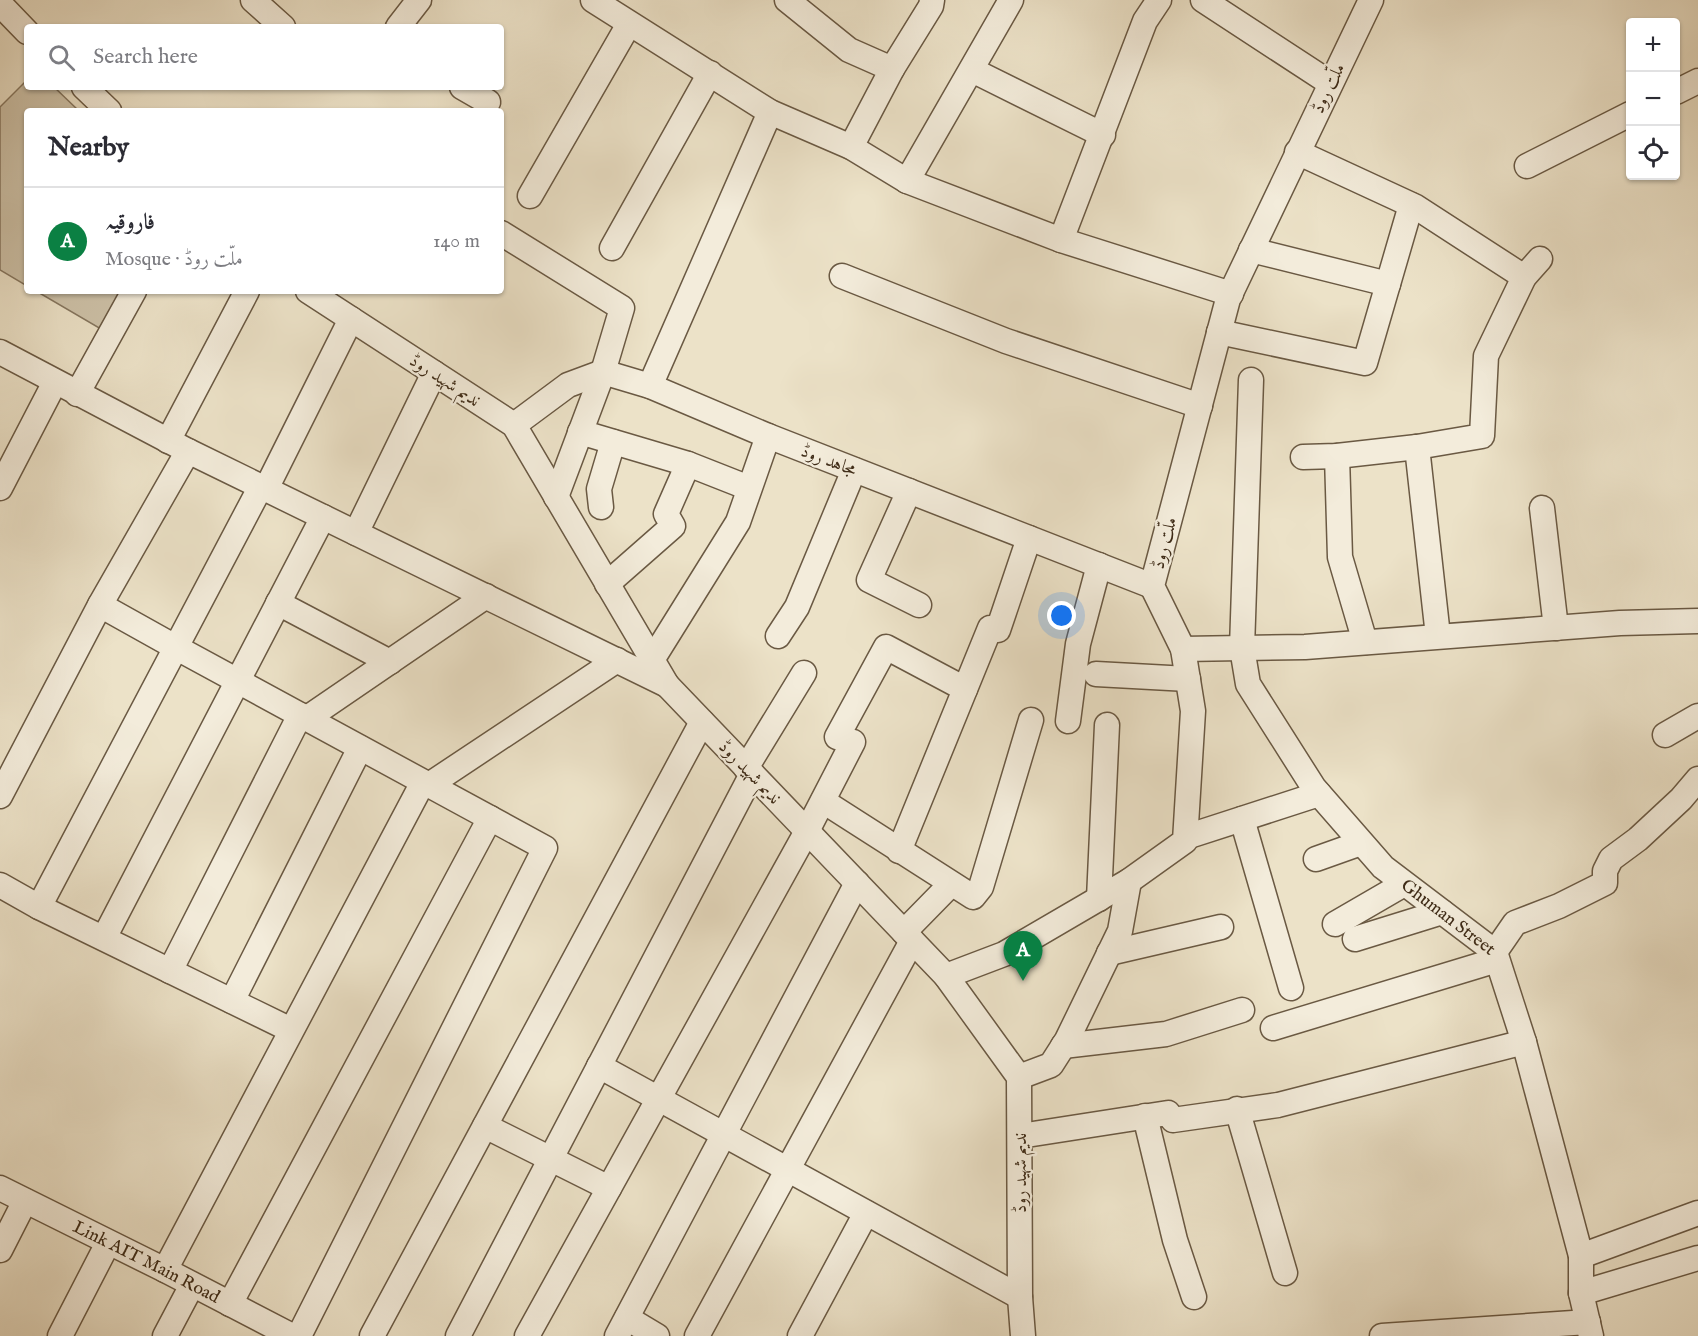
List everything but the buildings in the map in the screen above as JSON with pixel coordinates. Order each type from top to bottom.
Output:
[{"type":"street","points":[[253,0],[280,24]]},
{"type":"street","points":[[400,24],[419,0]]},
{"type":"street","points":[[593,0],[770,112],[851,147],[907,181],[1061,240],[1231,294]]},
{"type":"street","points":[[787,0],[849,50],[892,69]]},
{"type":"street","points":[[851,147],[892,69],[931,6],[932,0]]},
{"type":"street","points":[[907,181],[1011,0]]},
{"type":"street","points":[[1061,240],[1145,21],[1159,0]]},
{"type":"street","points":[[1203,0],[1329,83]]},
{"type":"street","name":"ملّت روڈ","points":[[1186,837],[1193,711],[1183,649],[1152,586],[1231,294],[1329,83],[1371,0]]},
{"type":"street","points":[[0,4],[24,29]]},
{"type":"street","points":[[530,196],[629,24]]},
{"type":"street","points":[[972,70],[1102,135]]},
{"type":"street","points":[[612,248],[710,73]]},
{"type":"street","points":[[1680,90],[1698,81]]},
{"type":"street","points":[[87,90],[106,108]]},
{"type":"street","points":[[467,90],[488,102]]},
{"type":"street","points":[[650,386],[770,112]]},
{"type":"street","points":[[1527,166],[1626,116]]},
{"type":"street","points":[[1297,152],[1411,205],[1524,277]]},
{"type":"street","points":[[1219,332],[1365,363],[1411,205]]},
{"type":"street","points":[[504,235],[622,308],[603,372],[556,496]]},
{"type":"street","points":[[1251,250],[1388,284]]},
{"type":"street","points":[[1303,457],[1337,456],[1417,447],[1482,436],[1486,356],[1524,277],[1540,259]]},
{"type":"street","points":[[842,276],[1006,341],[1200,406]]},
{"type":"street","points":[[77,394],[132,294]]},
{"type":"street","points":[[1,790],[100,605],[178,446],[246,294]]},
{"type":"street","name":"ندیم شہید روڈ","points":[[314,294],[514,425],[667,685],[946,976],[1019,1077],[1020,1297],[1023,1336]]},
{"type":"street","points":[[39,907],[351,319]]},
{"type":"street","points":[[0,352],[178,446],[667,685]]},
{"type":"street","points":[[514,425],[568,385],[603,372]]},
{"type":"street","name":"مجاہد روڈ","points":[[603,372],[650,386],[768,436],[1152,586]]},
{"type":"street","points":[[356,533],[434,373]]},
{"type":"street","name":"Ghuman Street","points":[[1251,380],[1242,648],[1248,684],[1319,794],[1361,843],[1383,867],[1496,956],[1524,1042],[1581,1256],[1581,1293],[1590,1329]]},
{"type":"street","points":[[0,488],[56,382]]},
{"type":"street","points":[[580,432],[688,464],[749,488]]},
{"type":"street","points":[[652,660],[738,522],[768,436]]},
{"type":"street","points":[[601,507],[599,489],[613,442]]},
{"type":"street","points":[[1417,447],[1438,636]]},
{"type":"street","points":[[1337,456],[1340,557],[1365,642]]},
{"type":"street","points":[[607,584],[673,526],[666,514],[688,464]]},
{"type":"street","points":[[778,636],[797,607],[854,470]]},
{"type":"street","points":[[909,491],[868,580],[918,605]]},
{"type":"street","points":[[1542,508],[1556,628]]},
{"type":"street","points":[[104,938],[323,517]]},
{"type":"street","points":[[898,851],[990,628],[998,630],[1029,538]]},
{"type":"street","points":[[1068,721],[1078,644],[1100,565]]},
{"type":"street","points":[[170,971],[303,717],[486,597]]},
{"type":"street","points":[[278,603],[390,662]]},
{"type":"street","points":[[100,605],[545,848],[299,1336]]},
{"type":"street","points":[[1183,649],[1305,647],[1620,623],[1698,621]]},
{"type":"street","points":[[527,1336],[823,801],[853,742],[837,736],[885,647],[965,689]]},
{"type":"street","points":[[165,1270],[291,1030],[426,784],[616,660]]},
{"type":"street","points":[[458,1336],[749,771],[804,674]]},
{"type":"street","points":[[1096,674],[1188,678]]},
{"type":"street","points":[[1665,735],[1698,716]]},
{"type":"street","points":[[823,801],[973,897],[981,887],[1031,720]]},
{"type":"street","points":[[372,1336],[702,722]]},
{"type":"street","points":[[1099,898],[1107,725]]},
{"type":"street","points":[[232,1001],[360,748]]},
{"type":"street","points":[[1273,1028],[1496,956],[1515,923],[1558,906],[1605,883],[1605,871],[1611,859],[1638,839],[1681,800],[1698,778]]},
{"type":"street","points":[[946,976],[1004,954],[1129,881],[1185,841],[1186,837],[1319,794]]},
{"type":"street","points":[[230,1304],[490,818]]},
{"type":"street","points":[[1242,819],[1291,988]]},
{"type":"street","points":[[1316,860],[1361,843]]},
{"type":"street","points":[[1019,1077],[1051,1065],[1063,1046],[1120,931],[1129,881]]},
{"type":"street","points":[[657,1336],[622,1327],[857,883]]},
{"type":"street","points":[[697,1336],[788,1169],[908,937],[951,884]]},
{"type":"street","points":[[1335,924],[1404,884]]},
{"type":"street","points":[[0,885],[39,907],[291,1030]]},
{"type":"street","points":[[1355,939],[1442,912]]},
{"type":"street","points":[[1109,953],[1221,927]]},
{"type":"street","points":[[1063,1046],[1166,1034],[1242,1010]]},
{"type":"street","points":[[1020,1136],[1168,1113],[1173,1120],[1237,1109],[1278,1105],[1524,1042]]},
{"type":"street","points":[[599,1066],[1020,1297]]},
{"type":"street","points":[[1237,1109],[1285,1273]]},
{"type":"street","points":[[1145,1116],[1176,1240],[1194,1297]]},
{"type":"street","points":[[485,1125],[609,1188]]},
{"type":"street","name":"Link AIT Main Road","points":[[0,1188],[291,1336]]},
{"type":"street","points":[[0,1250],[25,1201]]},
{"type":"street","points":[[800,1336],[866,1213]]},
{"type":"street","points":[[1581,1256],[1698,1213]]},
{"type":"street","points":[[60,1336],[108,1243]]},
{"type":"street","points":[[1581,1293],[1698,1258]]},
{"type":"street","points":[[165,1336],[192,1285]]},
{"type":"street","points":[[1382,1336],[1590,1329]]},
{"type":"shaded area","points":[[24,83],[24,90],[57,90],[76,108],[24,108],[24,284],[0,270],[0,107]]},
{"type":"shaded area","points":[[41,294],[130,294],[106,332]]},
{"type":"place","name":"فاروقیہ","points":[[1023,981]]}]
